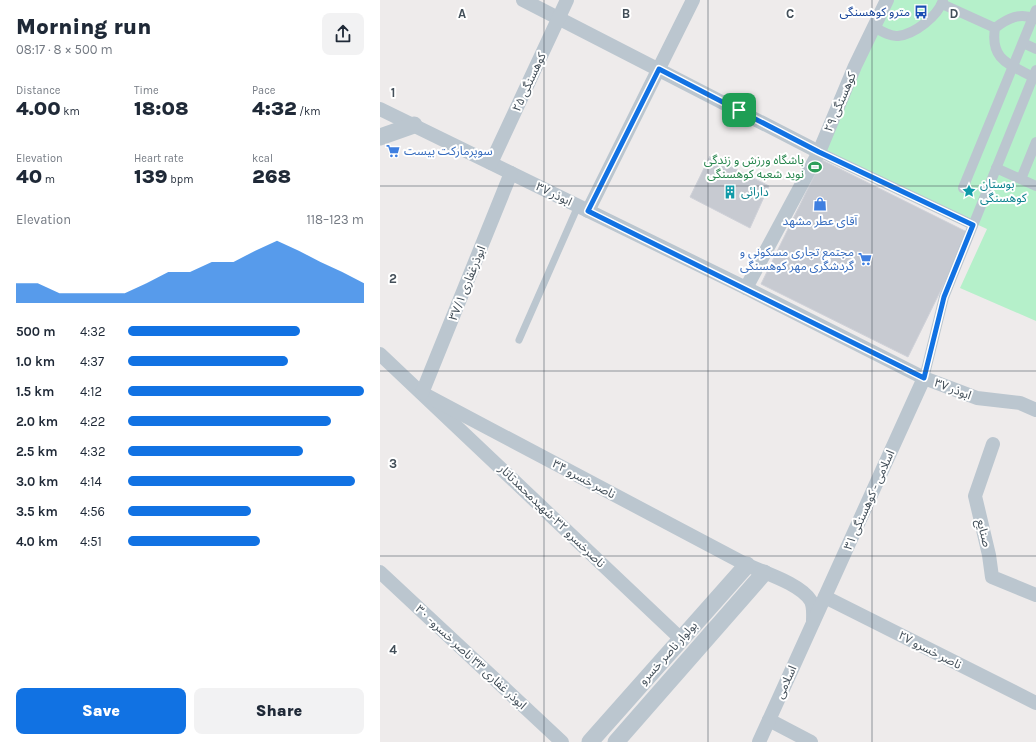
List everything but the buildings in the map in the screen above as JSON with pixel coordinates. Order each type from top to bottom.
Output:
[{"type":"street","points":[[523,0],[819,152],[973,225]]},
{"type":"street","name":"کوهسنگی ۲۵","points":[[491,163],[567,0]]},
{"type":"street","points":[[583,208],[659,69],[693,0]]},
{"type":"street","name":"کوهسنگی ۲۹","points":[[746,288],[819,152],[855,66],[888,0]]},
{"type":"street","points":[[874,27],[896,36],[906,34],[920,27],[932,17],[942,2],[995,28]]},
{"type":"street","points":[[924,378],[944,297],[1035,73],[1013,66],[1002,60],[996,52],[994,38],[995,28],[1014,16],[1035,16],[1013,66],[963,188]]},
{"type":"street","points":[[1023,43],[1036,49]]},
{"type":"street","name":"ابوذر ۳۷","points":[[380,109],[746,288],[924,378],[977,398],[1020,403],[1036,410]]},
{"type":"street","points":[[380,137],[414,125]]},
{"type":"street","points":[[1021,179],[1036,142]]},
{"type":"street","points":[[996,168],[1036,186]]},
{"type":"street","name":"ابوذرغفاری ۳۷/۱","points":[[422,393],[511,173]]},
{"type":"street","points":[[380,354],[422,393]]},
{"type":"street","name":"اسلامی - کوهسنگی ۳۱","points":[[813,622],[924,378]]},
{"type":"street","name":"ناصر خسرو ۳۴","points":[[422,393],[747,565],[796,586],[810,601],[813,610],[813,622]]},
{"type":"street","name":"ناصرخسرو ۳۲-شهیدمحمدتاتار","points":[[422,393],[681,639]]},
{"type":"street","name":"صنایع","points":[[993,444],[974,496],[990,555],[992,577],[1036,596]]},
{"type":"street","name":"بولوار ناصر خسرو","points":[[590,742],[747,565]]},
{"type":"street","name":"ابوذر غفاری ۳۳ ناصر خسرو- ۳۰","points":[[380,572],[562,742]]},
{"type":"street","name":"بولوار ناصر خسرو","points":[[616,742],[764,573]]},
{"type":"street","name":"ناصر خسرو ۲۷","points":[[824,597],[1036,703]]},
{"type":"street","name":"اسلامی","points":[[759,742],[813,622]]},
{"type":"street","points":[[769,720],[811,742]]},
{"type":"lane","points":[[520,340],[583,208]]},
{"type":"green space","name":"بوستان کوهسنگی","points":[[893,0],[1036,0],[1036,321],[960,288],[987,229],[819,152]]},
{"type":"place","name":"مترو کوهسنگی","points":[[921,12]]},
{"type":"place","name":"سوپرمارکت بیست","points":[[393,151]]},
{"type":"place","name":"باشگاه ورزش و زندگی نوید شعبه کوهسنگی","points":[[815,167]]},
{"type":"place","name":"بوستان کوهسنگی","points":[[969,191]]},
{"type":"place","name":"دارائی","points":[[730,192]]},
{"type":"place","name":"آقای عطر مشهد","points":[[820,204]]},
{"type":"place","name":"مجتمع تجاری مسکونی و گردشگری مهر کوهسنگی","points":[[865,259]]},
{"type":"route","points":[[659,69],[739,110],[819,152],[973,225],[944,297],[924,378],[746,288],[588,211],[659,69]]}]
